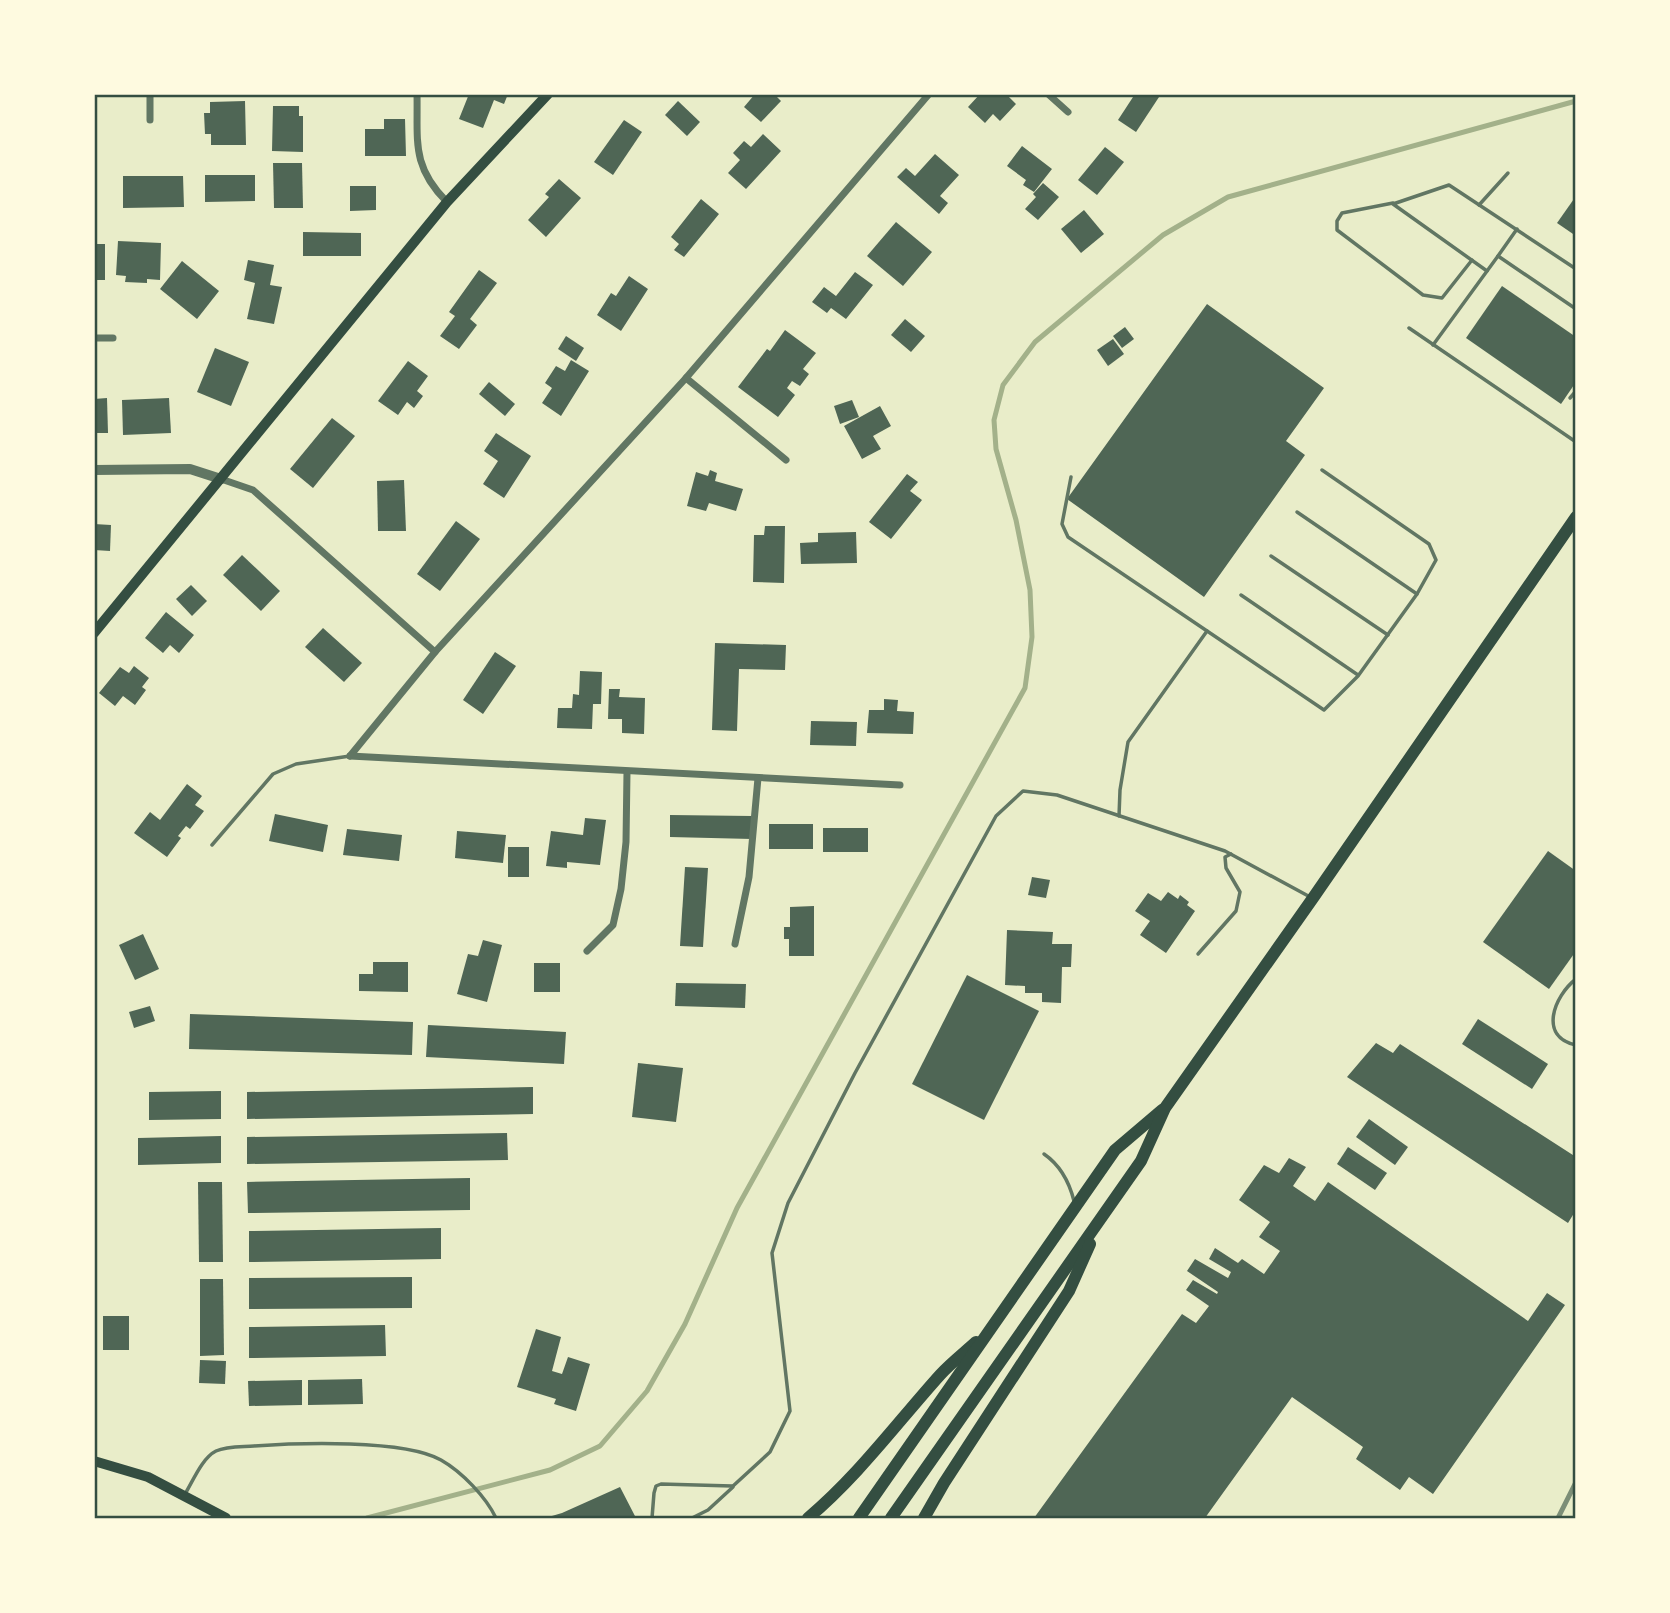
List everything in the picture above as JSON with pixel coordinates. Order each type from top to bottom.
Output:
[{"type":"highway","points":[[891,1518],[1141,1161],[1165,1108],[1576,517]]},
{"type":"highway","points":[[859,1518],[1115,1150],[1165,1108]]},
{"type":"highway","points":[[924,1518],[1069,1291],[1102,1217]]},
{"type":"highway","points":[[807,1518],[833,1497],[875,1453],[942,1373],[994,1325]]},
{"type":"main road","points":[[94,633],[447,202],[548,94]]},
{"type":"main road","points":[[94,1461],[148,1477],[226,1518]]},
{"type":"street","points":[[149,94],[150,120]]},
{"type":"street","points":[[417,94],[418,156],[429,184],[447,202]]},
{"type":"street","points":[[350,756],[435,652],[686,377],[929,94]]},
{"type":"street","points":[[1048,94],[1068,112]]},
{"type":"street","points":[[94,338],[113,338]]},
{"type":"street","points":[[686,377],[786,460]]},
{"type":"street","points":[[94,470],[190,469],[253,490],[435,652]]},
{"type":"street","points":[[350,756],[900,785]]},
{"type":"street","points":[[587,951],[613,925],[621,889],[626,842],[627,772]]},
{"type":"street","points":[[735,944],[748,877],[758,778]]},
{"type":"lane","points":[[1479,205],[1508,173]]},
{"type":"lane","points":[[1472,260],[1442,298],[1423,295],[1337,230],[1337,221],[1342,214],[1396,202],[1449,185],[1576,269]]},
{"type":"lane","points":[[1396,202],[1393,204],[1487,271]]},
{"type":"lane","points":[[1433,345],[1517,229]]},
{"type":"lane","points":[[1498,256],[1576,309]]},
{"type":"lane","points":[[1409,328],[1576,442]]},
{"type":"lane","points":[[1570,398],[1576,391]]},
{"type":"lane","points":[[1071,477],[1062,524],[1068,537],[1324,710],[1358,676],[1416,594],[1437,559],[1429,544],[1322,470]]},
{"type":"lane","points":[[1297,512],[1416,594]]},
{"type":"lane","points":[[1271,556],[1388,635]]},
{"type":"lane","points":[[1241,595],[1358,676]]},
{"type":"lane","points":[[1119,816],[1120,790],[1128,742],[1207,631]]},
{"type":"lane","points":[[212,845],[273,774],[296,764],[350,756]]},
{"type":"lane","points":[[692,1518],[708,1510],[771,1452],[790,1411],[772,1253],[788,1203],[855,1073],[996,816],[1023,791],[1057,795],[1231,854],[1313,898]]},
{"type":"lane","points":[[1198,954],[1236,911],[1240,892],[1226,869],[1225,857],[1231,854]]},
{"type":"lane","points":[[1576,979],[1563,992],[1552,1016],[1553,1028],[1558,1035],[1564,1042],[1576,1045]]},
{"type":"lane","points":[[1044,1154],[1056,1163],[1070,1188],[1075,1207]]},
{"type":"lane","points":[[183,1495],[207,1458],[215,1451],[228,1448],[300,1443],[394,1448],[419,1452],[440,1460],[460,1475],[490,1506],[496,1518]]},
{"type":"lane","points":[[652,1518],[653,1493],[656,1486],[661,1484],[733,1486]]},
{"type":"building","points":[[469,94],[508,94],[504,104],[494,100],[483,128],[459,119]]},
{"type":"building","points":[[755,94],[774,94],[781,101],[761,122],[744,107]]},
{"type":"building","points":[[980,94],[1006,94],[1016,104],[1000,121],[993,114],[985,123],[968,107]]},
{"type":"building","points":[[1135,94],[1161,94],[1136,132],[1118,120]]},
{"type":"building","points":[[245,101],[246,145],[211,145],[211,134],[205,134],[204,113],[210,113],[210,102]]},
{"type":"building","points":[[678,101],[700,122],[687,136],[665,115]]},
{"type":"building","points":[[273,106],[299,106],[299,116],[303,116],[303,152],[272,151]]},
{"type":"building","points":[[384,119],[405,119],[406,156],[365,156],[365,129],[384,129]]},
{"type":"building","points":[[624,120],[642,132],[613,175],[594,162]]},
{"type":"building","points":[[763,134],[781,151],[746,189],[728,173],[740,160],[733,153],[744,141],[751,147]]},
{"type":"building","points":[[1022,146],[1052,169],[1034,192],[1023,185],[1026,180],[1007,166]]},
{"type":"building","points":[[1105,147],[1124,162],[1097,195],[1078,180]]},
{"type":"building","points":[[935,154],[959,175],[940,196],[948,203],[939,214],[897,177],[906,168],[915,176]]},
{"type":"building","points":[[273,163],[302,163],[303,208],[274,208]]},
{"type":"building","points":[[205,175],[255,175],[255,201],[205,202]]},
{"type":"building","points":[[123,176],[183,176],[184,207],[123,208]]},
{"type":"building","points":[[559,179],[581,198],[546,237],[528,220],[549,197],[545,194]]},
{"type":"building","points":[[1043,183],[1059,197],[1038,220],[1025,209],[1036,197],[1033,194]]},
{"type":"building","points":[[350,186],[376,186],[376,210],[350,211]]},
{"type":"building","points":[[1576,196],[1576,236],[1557,223]]},
{"type":"building","points":[[701,199],[719,214],[684,257],[674,250],[679,244],[671,237]]},
{"type":"building","points":[[1084,210],[1104,234],[1081,253],[1061,229]]},
{"type":"building","points":[[896,222],[932,252],[903,286],[867,256]]},
{"type":"building","points":[[303,232],[361,233],[361,256],[303,256]]},
{"type":"building","points":[[118,241],[161,243],[160,280],[147,279],[147,283],[125,282],[126,276],[116,275]]},
{"type":"building","points":[[94,244],[105,244],[105,280],[94,280]]},
{"type":"building","points":[[248,260],[274,265],[270,285],[282,287],[274,324],[247,319],[255,283],[244,280]]},
{"type":"building","points":[[182,261],[219,291],[197,319],[160,289]]},
{"type":"building","points":[[479,270],[497,283],[470,319],[477,325],[459,349],[440,336],[455,316],[449,312]]},
{"type":"building","points":[[855,272],[873,285],[846,319],[831,308],[827,313],[812,302],[824,287],[836,296]]},
{"type":"building","points":[[629,276],[648,289],[621,331],[597,315],[611,293],[616,296]]},
{"type":"building","points":[[1502,286],[1576,337],[1576,382],[1561,404],[1466,338]]},
{"type":"building","points":[[1207,304],[1324,388],[1286,441],[1305,455],[1204,597],[1067,499]]},
{"type":"building","points":[[905,319],[925,336],[911,352],[891,335]]},
{"type":"building","points":[[1125,327],[1134,339],[1122,348],[1113,336]]},
{"type":"building","points":[[785,330],[816,353],[803,369],[809,374],[800,386],[792,381],[787,388],[795,395],[778,417],[738,387]]},
{"type":"building","points":[[566,336],[584,348],[576,361],[558,349]]},
{"type":"building","points":[[1113,339],[1124,354],[1108,366],[1097,350]]},
{"type":"building","points":[[215,348],[249,362],[231,406],[197,392]]},
{"type":"building","points":[[571,360],[589,371],[561,416],[542,403],[552,388],[545,383],[556,366],[565,371]]},
{"type":"building","points":[[408,361],[428,376],[417,391],[423,396],[414,408],[407,402],[398,415],[378,401]]},
{"type":"building","points":[[489,382],[515,404],[505,416],[479,394]]},
{"type":"building","points":[[107,398],[108,433],[94,433],[94,399]]},
{"type":"building","points":[[169,398],[171,433],[123,435],[122,400]]},
{"type":"building","points":[[852,400],[859,417],[840,424],[834,406]]},
{"type":"building","points":[[880,406],[891,426],[873,436],[881,449],[862,459],[844,426]]},
{"type":"building","points":[[332,418],[355,436],[313,488],[290,469]]},
{"type":"building","points":[[496,433],[531,456],[504,498],[483,484],[498,461],[484,451]]},
{"type":"building","points":[[710,470],[717,473],[715,481],[743,489],[736,511],[709,503],[706,511],[687,506],[696,472],[708,476]]},
{"type":"building","points":[[907,474],[918,482],[910,491],[922,500],[891,539],[869,522]]},
{"type":"building","points":[[404,480],[406,531],[378,531],[377,481]]},
{"type":"building","points":[[456,521],[480,539],[440,591],[417,574]]},
{"type":"building","points":[[94,524],[111,525],[110,551],[94,550]]},
{"type":"building","points":[[765,526],[785,526],[784,583],[753,582],[754,535],[764,535]]},
{"type":"building","points":[[856,532],[857,563],[801,564],[800,543],[818,542],[818,533]]},
{"type":"building","points":[[242,555],[280,591],[261,611],[223,575]]},
{"type":"building","points":[[191,585],[207,601],[192,616],[176,599]]},
{"type":"building","points":[[166,612],[194,635],[179,653],[170,645],[163,653],[145,638]]},
{"type":"building","points":[[323,628],[362,663],[344,682],[305,647]]},
{"type":"building","points":[[715,643],[786,645],[785,670],[739,669],[737,731],[712,730]]},
{"type":"building","points":[[495,652],[516,666],[483,714],[463,700]]},
{"type":"building","points":[[134,666],[149,678],[142,687],[146,690],[135,705],[123,696],[115,706],[99,693],[120,667],[129,673]]},
{"type":"building","points":[[580,671],[602,672],[601,704],[593,704],[592,729],[557,728],[558,708],[572,708],[573,694],[579,695]]},
{"type":"building","points":[[609,689],[620,689],[619,697],[645,698],[644,734],[622,733],[622,719],[608,719]]},
{"type":"building","points":[[884,699],[898,700],[897,711],[914,712],[913,734],[867,733],[869,710],[884,710]]},
{"type":"building","points":[[811,721],[857,722],[856,746],[810,745]]},
{"type":"building","points":[[187,784],[202,796],[195,805],[204,811],[190,829],[186,826],[167,857],[134,833],[150,812],[160,820]]},
{"type":"building","points":[[275,814],[328,825],[323,852],[269,841]]},
{"type":"building","points":[[670,815],[752,816],[752,839],[670,837]]},
{"type":"building","points":[[585,818],[606,820],[600,865],[567,862],[567,868],[546,866],[551,831],[583,835]]},
{"type":"building","points":[[769,824],[813,824],[813,849],[769,849]]},
{"type":"building","points":[[823,828],[868,828],[868,852],[823,852]]},
{"type":"building","points":[[347,829],[402,835],[399,861],[343,855]]},
{"type":"building","points":[[457,831],[506,835],[503,863],[455,858]]},
{"type":"building","points":[[508,847],[529,847],[529,877],[508,877]]},
{"type":"building","points":[[1548,851],[1576,871],[1576,951],[1549,989],[1483,942]]},
{"type":"building","points":[[685,867],[708,868],[703,947],[680,946]]},
{"type":"building","points":[[1032,877],[1050,880],[1046,898],[1028,895]]},
{"type":"building","points":[[1168,892],[1178,899],[1180,895],[1195,911],[1166,953],[1140,935],[1150,921],[1135,911],[1148,893],[1161,901]]},
{"type":"building","points":[[814,906],[814,956],[789,956],[789,939],[784,939],[784,927],[790,927],[790,907]]},
{"type":"building","points":[[1007,930],[1053,932],[1052,944],[1072,944],[1071,967],[1062,967],[1061,1003],[1042,1002],[1042,993],[1025,993],[1025,986],[1005,985]]},
{"type":"building","points":[[143,934],[159,969],[135,980],[119,945]]},
{"type":"building","points":[[483,940],[502,945],[487,1002],[457,994],[468,954],[478,956]]},
{"type":"building","points":[[373,962],[408,962],[408,992],[359,991],[359,974],[373,974]]},
{"type":"building","points":[[534,963],[560,963],[560,992],[534,992]]},
{"type":"building","points":[[967,975],[1039,1011],[984,1120],[912,1084]]},
{"type":"building","points":[[676,983],[746,984],[745,1008],[675,1006]]},
{"type":"building","points":[[150,1006],[155,1021],[134,1028],[129,1012]]},
{"type":"building","points":[[190,1014],[413,1022],[412,1055],[189,1049]]},
{"type":"building","points":[[1478,1019],[1548,1064],[1532,1089],[1462,1044]]},
{"type":"building","points":[[428,1025],[566,1032],[564,1064],[426,1057]]},
{"type":"building","points":[[1376,1043],[1393,1053],[1400,1044],[1576,1157],[1576,1210],[1568,1223],[1347,1077]]},
{"type":"building","points":[[638,1063],[683,1068],[676,1122],[632,1117]]},
{"type":"building","points":[[533,1087],[533,1114],[247,1119],[247,1092]]},
{"type":"building","points":[[221,1091],[221,1119],[149,1120],[149,1092]]},
{"type":"building","points":[[1369,1119],[1408,1147],[1395,1165],[1356,1137]]},
{"type":"building","points":[[507,1133],[508,1160],[247,1164],[247,1137]]},
{"type":"building","points":[[221,1136],[221,1163],[138,1165],[138,1138]]},
{"type":"building","points":[[1348,1147],[1387,1173],[1375,1190],[1337,1164]]},
{"type":"building","points":[[1289,1158],[1306,1167],[1293,1186],[1315,1201],[1328,1182],[1528,1321],[1547,1293],[1565,1305],[1433,1494],[1409,1477],[1400,1490],[1356,1459],[1363,1447],[1292,1397],[1205,1518],[1034,1518],[1182,1314],[1196,1323],[1209,1306],[1186,1290],[1193,1280],[1217,1294],[1218,1292],[1187,1271],[1195,1259],[1228,1278],[1231,1272],[1209,1259],[1215,1248],[1238,1263],[1242,1259],[1264,1274],[1280,1251],[1259,1237],[1270,1222],[1239,1200],[1264,1165],[1279,1173]]},
{"type":"building","points":[[470,1178],[470,1210],[248,1213],[247,1182]]},
{"type":"building","points":[[198,1182],[222,1182],[223,1262],[199,1262]]},
{"type":"building","points":[[441,1228],[441,1259],[249,1262],[249,1231]]},
{"type":"building","points":[[412,1277],[412,1308],[249,1309],[249,1278]]},
{"type":"building","points":[[200,1279],[223,1279],[224,1355],[200,1356]]},
{"type":"building","points":[[103,1316],[129,1316],[129,1350],[103,1350]]},
{"type":"building","points":[[385,1325],[386,1356],[249,1358],[249,1327]]},
{"type":"building","points":[[536,1329],[561,1337],[552,1371],[562,1374],[568,1357],[590,1364],[576,1411],[554,1404],[556,1399],[517,1387]]},
{"type":"building","points":[[200,1360],[226,1361],[225,1384],[199,1383]]},
{"type":"building","points":[[362,1379],[363,1404],[308,1405],[308,1380]]},
{"type":"building","points":[[302,1380],[302,1405],[249,1406],[248,1381]]},
{"type":"building","points":[[620,1487],[636,1518],[545,1518],[562,1513]]},
{"type":"waterway","points":[[367,1518],[550,1470],[600,1446],[647,1391],[685,1324],[737,1208],[1025,688],[1032,637],[1030,590],[1016,520],[996,449],[994,420],[1003,385],[1035,342],[1163,235],[1228,197],[1576,101]]},
{"type":"railway","points":[[1558,1518],[1576,1482]]}]
